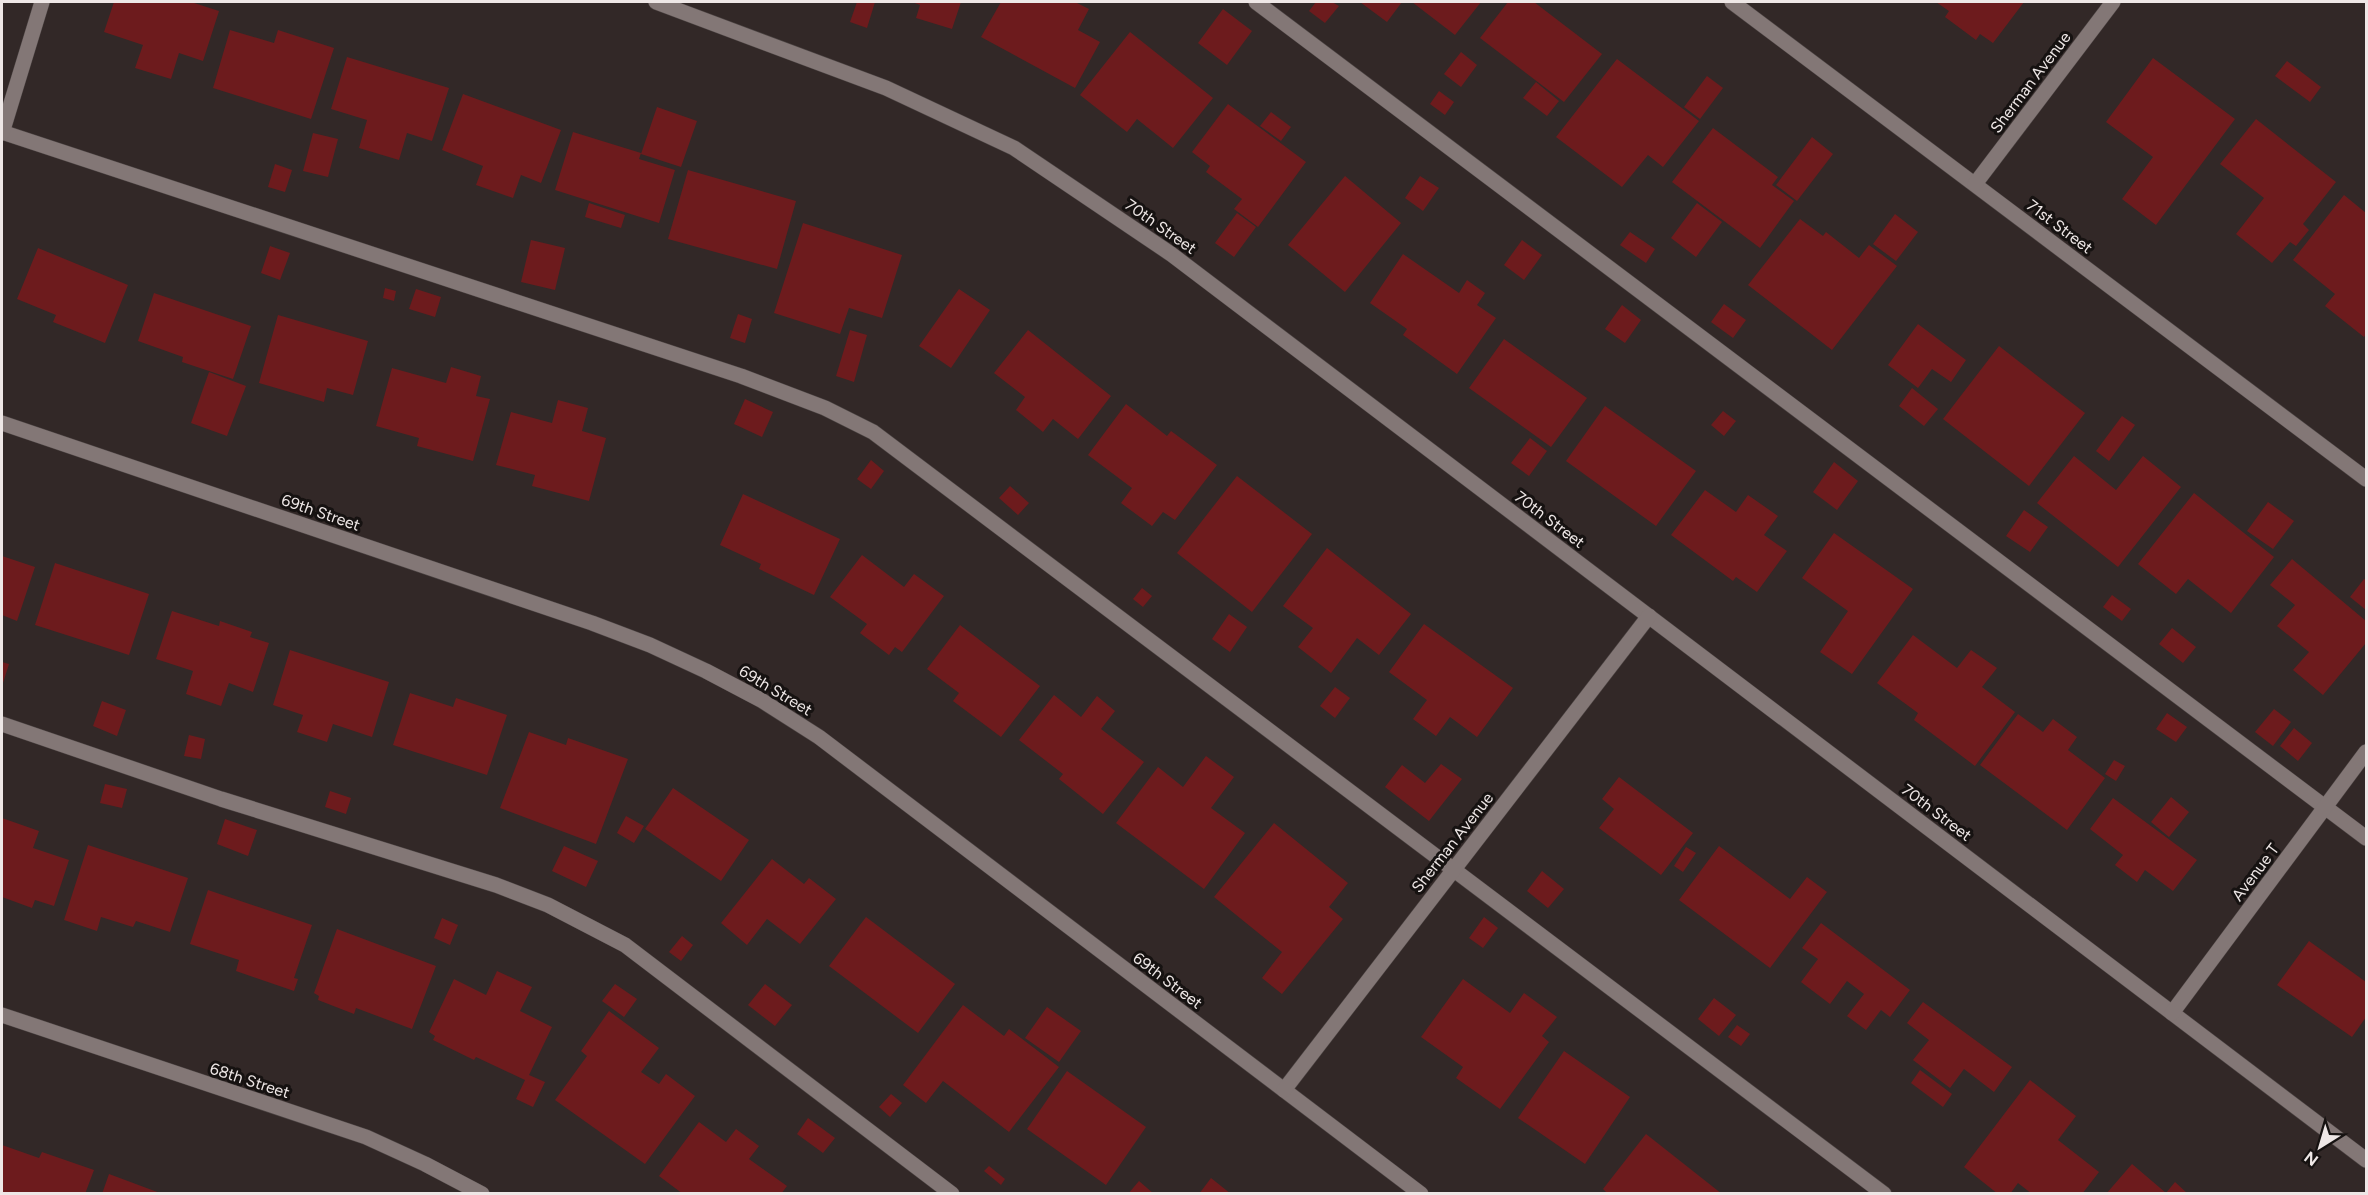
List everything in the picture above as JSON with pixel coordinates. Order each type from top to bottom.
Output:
[{"type":"street","points":[[42,2],[2,132],[741,375],[825,408],[873,432],[1884,1194]]},
{"type":"street","name":"70th Street","points":[[656,2],[886,88],[1014,148],[1171,254],[2367,1160]]},
{"type":"street","points":[[1256,2],[2367,838]]},
{"type":"street","name":"71st Street","points":[[1732,2],[2367,479]]},
{"type":"street","name":"Sherman Avenue","points":[[1975,184],[2113,2]]},
{"type":"street","name":"69th Street","points":[[2,423],[592,623],[650,645],[761,700],[819,737],[1421,1194]]},
{"type":"street","name":"Sherman Avenue","points":[[1284,1090],[1649,616]]},
{"type":"street","points":[[2,724],[221,799],[496,885],[548,905],[625,945],[952,1194]]},
{"type":"street","name":"Avenue T","points":[[2172,1013],[2367,752]]},
{"type":"street","name":"68th Street","points":[[2,1015],[366,1137],[482,1194]]},
{"type":"building","points":[[114,2],[191,2],[219,11],[203,61],[179,53],[171,79],[135,68],[143,45],[104,32]]},
{"type":"building","points":[[857,2],[875,2],[867,28],[850,22]]},
{"type":"building","points":[[912,2],[961,2],[952,29],[916,18],[920,5]]},
{"type":"building","points":[[1001,2],[1075,2],[1089,9],[1078,30],[1100,42],[1075,88],[981,37]]},
{"type":"building","points":[[1316,2],[1332,2],[1339,6],[1325,23],[1309,11]]},
{"type":"building","points":[[1360,2],[1402,2],[1387,22]]},
{"type":"building","points":[[1412,2],[1481,2],[1455,35]]},
{"type":"building","points":[[1508,2],[1534,2],[1602,54],[1564,102],[1480,38]]},
{"type":"building","points":[[1936,2],[2024,2],[1993,43],[1980,34],[1976,40],[1945,17],[1949,11]]},
{"type":"building","points":[[1223,9],[1252,31],[1227,65],[1198,43]]},
{"type":"building","points":[[230,30],[274,43],[278,30],[334,48],[311,119],[213,88]]},
{"type":"building","points":[[1130,32],[1213,98],[1173,148],[1137,119],[1127,132],[1080,95]]},
{"type":"building","points":[[1461,52],[1477,65],[1461,87],[1444,74]]},
{"type":"building","points":[[347,57],[449,88],[432,141],[407,133],[399,160],[359,148],[367,120],[331,109]]},
{"type":"building","points":[[2153,58],[2235,119],[2156,225],[2122,199],[2153,157],[2106,122]]},
{"type":"building","points":[[1617,59],[1699,121],[1663,167],[1648,155],[1622,187],[1556,137]]},
{"type":"building","points":[[2287,61],[2321,87],[2310,102],[2275,76]]},
{"type":"building","points":[[1707,76],[1723,88],[1700,119],[1684,107]]},
{"type":"building","points":[[1536,82],[1559,101],[1547,116],[1523,98]]},
{"type":"building","points":[[1439,91],[1454,102],[1445,115],[1430,104]]},
{"type":"building","points":[[463,94],[561,130],[541,183],[521,175],[513,198],[476,185],[483,166],[442,150]]},
{"type":"building","points":[[1228,104],[1306,162],[1258,227],[1234,209],[1242,199],[1206,172],[1210,166],[1192,152]]},
{"type":"building","points":[[657,107],[697,121],[681,167],[641,154]]},
{"type":"building","points":[[1271,112],[1291,127],[1281,141],[1260,126]]},
{"type":"building","points":[[2256,119],[2336,182],[2303,224],[2309,230],[2296,246],[2290,242],[2272,263],[2236,234],[2264,198],[2220,164]]},
{"type":"building","points":[[1713,128],[1778,177],[1772,185],[1794,201],[1760,248],[1672,182]]},
{"type":"building","points":[[573,132],[641,153],[639,159],[675,170],[659,223],[555,190]]},
{"type":"building","points":[[313,133],[338,139],[328,177],[303,171]]},
{"type":"building","points":[[1812,137],[1833,154],[1797,201],[1776,185]]},
{"type":"building","points":[[275,164],[292,170],[285,192],[268,187]]},
{"type":"building","points":[[688,170],[796,201],[777,269],[668,239]]},
{"type":"building","points":[[1345,176],[1401,223],[1345,292],[1288,245]]},
{"type":"building","points":[[1420,176],[1439,188],[1423,211],[1405,198]]},
{"type":"building","points":[[2344,195],[2366,213],[2366,334],[2364,337],[2325,306],[2335,294],[2293,260]]},
{"type":"building","points":[[589,203],[625,215],[621,228],[585,217]]},
{"type":"building","points":[[1697,203],[1722,222],[1696,257],[1671,238]]},
{"type":"building","points":[[1237,213],[1256,227],[1234,257],[1215,243]]},
{"type":"building","points":[[1895,214],[1918,232],[1896,261],[1873,244]]},
{"type":"building","points":[[1800,219],[1823,236],[1826,232],[1859,258],[1869,245],[1897,266],[1832,350],[1748,285]]},
{"type":"building","points":[[803,223],[902,255],[882,318],[849,308],[840,334],[774,313]]},
{"type":"building","points":[[1630,232],[1655,249],[1646,263],[1620,245]]},
{"type":"building","points":[[531,240],[565,248],[555,290],[521,282]]},
{"type":"building","points":[[1522,240],[1542,255],[1524,280],[1504,265]]},
{"type":"building","points":[[270,246],[290,253],[280,280],[261,273]]},
{"type":"building","points":[[38,248],[128,285],[105,343],[53,322],[56,315],[17,299]]},
{"type":"building","points":[[1403,254],[1459,293],[1467,280],[1485,293],[1477,305],[1496,318],[1457,374],[1403,335],[1407,329],[1370,303]]},
{"type":"building","points":[[385,288],[396,291],[394,301],[383,298]]},
{"type":"building","points":[[416,289],[441,297],[435,317],[409,309]]},
{"type":"building","points":[[959,289],[990,310],[951,368],[919,346]]},
{"type":"building","points":[[154,293],[251,326],[233,379],[182,362],[183,357],[138,341]]},
{"type":"building","points":[[1724,304],[1746,320],[1733,338],[1711,322]]},
{"type":"building","points":[[1622,305],[1641,320],[1625,343],[1605,329]]},
{"type":"building","points":[[738,314],[752,319],[745,343],[730,338]]},
{"type":"building","points":[[278,315],[368,341],[353,395],[327,388],[324,402],[259,383]]},
{"type":"building","points":[[1918,324],[1966,360],[1951,382],[1932,369],[1918,388],[1888,365]]},
{"type":"building","points":[[850,330],[867,335],[854,382],[836,376]]},
{"type":"building","points":[[1028,330],[1111,396],[1078,439],[1053,419],[1043,432],[1016,410],[1025,397],[994,373]]},
{"type":"building","points":[[1504,339],[1587,398],[1551,447],[1469,388]]},
{"type":"building","points":[[1999,346],[2085,413],[2029,486],[1943,419]]},
{"type":"building","points":[[451,367],[481,376],[476,396],[490,399],[473,461],[417,446],[419,438],[376,426],[392,368],[446,383]]},
{"type":"building","points":[[209,372],[246,386],[227,436],[191,423]]},
{"type":"building","points":[[1912,388],[1938,409],[1924,426],[1899,406]]},
{"type":"building","points":[[745,399],[773,412],[762,437],[734,424]]},
{"type":"building","points":[[558,400],[588,408],[582,431],[606,438],[589,501],[532,486],[535,475],[496,465],[511,412],[552,423]]},
{"type":"building","points":[[1126,404],[1167,436],[1171,431],[1217,465],[1175,520],[1163,512],[1152,526],[1121,503],[1132,488],[1088,455]]},
{"type":"building","points":[[1605,406],[1696,471],[1656,526],[1566,461]]},
{"type":"building","points":[[1723,411],[1736,421],[1724,436],[1711,425]]},
{"type":"building","points":[[2122,416],[2135,425],[2109,461],[2096,451]]},
{"type":"building","points":[[1530,438],[1547,451],[1529,476],[1511,463]]},
{"type":"building","points":[[2074,456],[2116,490],[2143,456],[2181,487],[2118,567],[2037,503]]},
{"type":"building","points":[[871,460],[884,471],[871,489],[857,479]]},
{"type":"building","points":[[1834,462],[1858,481],[1837,510],[1813,492]]},
{"type":"building","points":[[1237,476],[1312,534],[1252,612],[1177,553]]},
{"type":"building","points":[[1010,486],[1029,503],[1018,515],[999,498]]},
{"type":"building","points":[[1705,490],[1736,512],[1748,495],[1778,516],[1764,535],[1787,551],[1757,592],[1736,577],[1733,581],[1671,535]]},
{"type":"building","points":[[2194,493],[2274,557],[2231,613],[2188,579],[2176,594],[2138,564]]},
{"type":"building","points":[[743,494],[840,539],[814,595],[759,569],[761,564],[720,545]]},
{"type":"building","points":[[2268,502],[2294,521],[2273,549],[2247,531]]},
{"type":"building","points":[[2024,510],[2048,527],[2030,552],[2006,536]]},
{"type":"building","points":[[1834,533],[1913,589],[1852,674],[1820,652],[1848,611],[1802,578]]},
{"type":"building","points":[[1327,548],[1411,614],[1379,655],[1357,638],[1331,673],[1298,647],[1313,628],[1283,606]]},
{"type":"building","points":[[862,555],[904,587],[914,574],[944,596],[902,652],[895,647],[889,655],[860,633],[867,624],[830,597]]},
{"type":"building","points":[[2,556],[35,567],[17,621],[2,615]]},
{"type":"building","points":[[2292,559],[2366,621],[2366,643],[2323,695],[2293,670],[2309,652],[2277,626],[2295,605],[2270,585]]},
{"type":"building","points":[[55,563],[149,594],[129,655],[35,625]]},
{"type":"building","points":[[2364,579],[2366,580],[2366,610],[2350,597]]},
{"type":"building","points":[[1142,588],[1152,596],[1143,607],[1133,599]]},
{"type":"building","points":[[2112,595],[2131,609],[2122,621],[2103,607]]},
{"type":"building","points":[[172,611],[219,626],[220,621],[252,632],[250,637],[269,643],[253,692],[229,683],[221,706],[186,694],[193,671],[156,659]]},
{"type":"building","points":[[1229,614],[1247,627],[1230,652],[1212,639]]},
{"type":"building","points":[[1424,624],[1513,688],[1477,737],[1450,717],[1436,736],[1413,719],[1427,700],[1389,672]]},
{"type":"building","points":[[960,625],[1040,686],[1001,737],[953,701],[959,693],[927,669]]},
{"type":"building","points":[[2172,628],[2196,647],[2183,663],[2159,644]]},
{"type":"building","points":[[1913,635],[1957,668],[1971,650],[1997,668],[1982,687],[2015,712],[1975,766],[1914,720],[1918,713],[1877,683]]},
{"type":"building","points":[[290,650],[389,682],[372,737],[333,724],[327,742],[297,732],[303,715],[273,705]]},
{"type":"building","points":[[2,662],[9,664],[2,686]]},
{"type":"building","points":[[1335,687],[1350,698],[1335,718],[1320,706]]},
{"type":"building","points":[[410,693],[453,707],[456,698],[507,715],[487,775],[393,745]]},
{"type":"building","points":[[1054,695],[1081,717],[1097,696],[1115,711],[1101,729],[1144,762],[1103,814],[1059,779],[1063,774],[1019,740]]},
{"type":"building","points":[[102,701],[126,710],[117,736],[93,726]]},
{"type":"building","points":[[2274,709],[2291,722],[2273,746],[2255,732]]},
{"type":"building","points":[[2167,713],[2187,727],[2176,742],[2156,729]]},
{"type":"building","points":[[2018,714],[2043,732],[2053,719],[2077,737],[2068,750],[2105,778],[2067,830],[1980,765]]},
{"type":"building","points":[[2294,728],[2312,743],[2298,761],[2280,746]]},
{"type":"building","points":[[529,732],[566,745],[568,738],[628,759],[596,844],[500,808]]},
{"type":"building","points":[[189,735],[205,739],[201,759],[184,756]]},
{"type":"building","points":[[1206,756],[1234,777],[1211,808],[1245,833],[1204,889],[1116,823],[1158,767],[1183,787]]},
{"type":"building","points":[[2114,760],[2125,766],[2116,781],[2105,774]]},
{"type":"building","points":[[1441,764],[1462,779],[1429,821],[1385,787],[1402,765],[1425,783]]},
{"type":"building","points":[[1619,777],[1693,833],[1661,875],[1599,828],[1614,809],[1602,799]]},
{"type":"building","points":[[105,784],[127,789],[122,808],[100,803]]},
{"type":"building","points":[[673,788],[749,840],[721,881],[645,829]]},
{"type":"building","points":[[330,791],[351,798],[346,814],[325,807]]},
{"type":"building","points":[[2171,797],[2189,812],[2169,837],[2151,822]]},
{"type":"building","points":[[2113,798],[2197,860],[2173,891],[2145,870],[2137,882],[2115,865],[2123,855],[2090,829]]},
{"type":"building","points":[[626,816],[644,826],[634,843],[617,833]]},
{"type":"building","points":[[2,818],[39,831],[33,848],[69,860],[54,906],[35,900],[32,908],[2,897]]},
{"type":"building","points":[[225,819],[257,830],[248,856],[217,844]]},
{"type":"building","points":[[1274,823],[1348,883],[1329,907],[1343,919],[1282,994],[1262,978],[1282,952],[1214,897]]},
{"type":"building","points":[[88,845],[188,878],[170,932],[136,921],[133,927],[101,917],[97,931],[64,920]]},
{"type":"building","points":[[564,846],[598,861],[586,887],[552,871]]},
{"type":"building","points":[[1719,846],[1790,899],[1807,877],[1827,892],[1770,968],[1679,900]]},
{"type":"building","points":[[1686,847],[1696,853],[1683,872],[1674,866]]},
{"type":"building","points":[[772,859],[804,884],[809,878],[836,899],[800,944],[767,919],[747,945],[721,923]]},
{"type":"building","points":[[1542,871],[1564,889],[1548,908],[1527,891]]},
{"type":"building","points":[[208,890],[312,925],[294,978],[298,979],[294,991],[236,971],[239,960],[190,944]]},
{"type":"building","points":[[866,917],[955,984],[918,1033],[829,966]]},
{"type":"building","points":[[1484,917],[1498,928],[1483,948],[1469,938]]},
{"type":"building","points":[[442,918],[458,925],[450,945],[434,938]]},
{"type":"building","points":[[1821,923],[1910,990],[1890,1017],[1881,1010],[1866,1030],[1847,1016],[1864,994],[1847,981],[1830,1004],[1801,982],[1818,959],[1802,948]]},
{"type":"building","points":[[337,929],[436,966],[412,1029],[356,1008],[354,1014],[318,1000],[319,996],[314,993]]},
{"type":"building","points":[[682,936],[693,945],[681,961],[669,952]]},
{"type":"building","points":[[2309,941],[2366,982],[2366,1017],[2352,1037],[2277,985]]},
{"type":"building","points":[[497,971],[532,987],[520,1011],[552,1027],[529,1075],[545,1082],[533,1107],[516,1099],[525,1080],[476,1057],[474,1060],[433,1040],[435,1036],[429,1032],[454,979],[486,995]]},
{"type":"building","points":[[1463,979],[1510,1013],[1524,993],[1557,1017],[1542,1036],[1549,1042],[1500,1109],[1456,1078],[1463,1067],[1421,1037]]},
{"type":"building","points":[[615,984],[637,999],[624,1017],[602,1001]]},
{"type":"building","points":[[765,984],[792,1005],[775,1026],[748,1005]]},
{"type":"building","points":[[1714,998],[1736,1015],[1719,1036],[1698,1019]]},
{"type":"building","points":[[1923,1002],[2012,1067],[1994,1092],[1964,1069],[1950,1088],[1913,1060],[1929,1040],[1907,1023]]},
{"type":"building","points":[[963,1005],[1004,1036],[1009,1029],[1059,1067],[1009,1132],[943,1081],[926,1103],[903,1085]]},
{"type":"building","points":[[1047,1007],[1081,1031],[1059,1062],[1025,1038]]},
{"type":"building","points":[[609,1011],[659,1048],[641,1072],[659,1084],[666,1074],[695,1096],[645,1164],[555,1100],[587,1056],[581,1051]]},
{"type":"building","points":[[1737,1025],[1750,1034],[1741,1046],[1728,1037]]},
{"type":"building","points":[[1564,1051],[1630,1097],[1585,1164],[1518,1118]]},
{"type":"building","points":[[1920,1070],[1952,1094],[1943,1107],[1911,1083]]},
{"type":"building","points":[[1067,1071],[1146,1127],[1106,1185],[1027,1129]]},
{"type":"building","points":[[2030,1080],[2076,1116],[2058,1140],[2099,1172],[2082,1194],[2032,1194],[2018,1183],[2010,1194],[1998,1194],[1964,1167]]},
{"type":"building","points":[[891,1094],[902,1103],[890,1117],[879,1107]]},
{"type":"building","points":[[808,1118],[835,1138],[823,1153],[797,1134]]},
{"type":"building","points":[[699,1122],[726,1142],[736,1129],[759,1146],[749,1159],[787,1186],[781,1194],[683,1194],[659,1176]]},
{"type":"building","points":[[1646,1134],[1722,1194],[1608,1194],[1603,1189]]},
{"type":"building","points":[[2,1145],[39,1158],[42,1152],[94,1170],[85,1194],[2,1194]]},
{"type":"building","points":[[2132,1164],[2166,1193],[2175,1182],[2188,1194],[2106,1194]]},
{"type":"building","points":[[989,1166],[1005,1179],[1001,1185],[984,1171]]},
{"type":"building","points":[[109,1174],[160,1193],[160,1194],[102,1194]]},
{"type":"building","points":[[1211,1178],[1231,1194],[1199,1194]]},
{"type":"building","points":[[1139,1181],[1154,1194],[1128,1194]]}]
